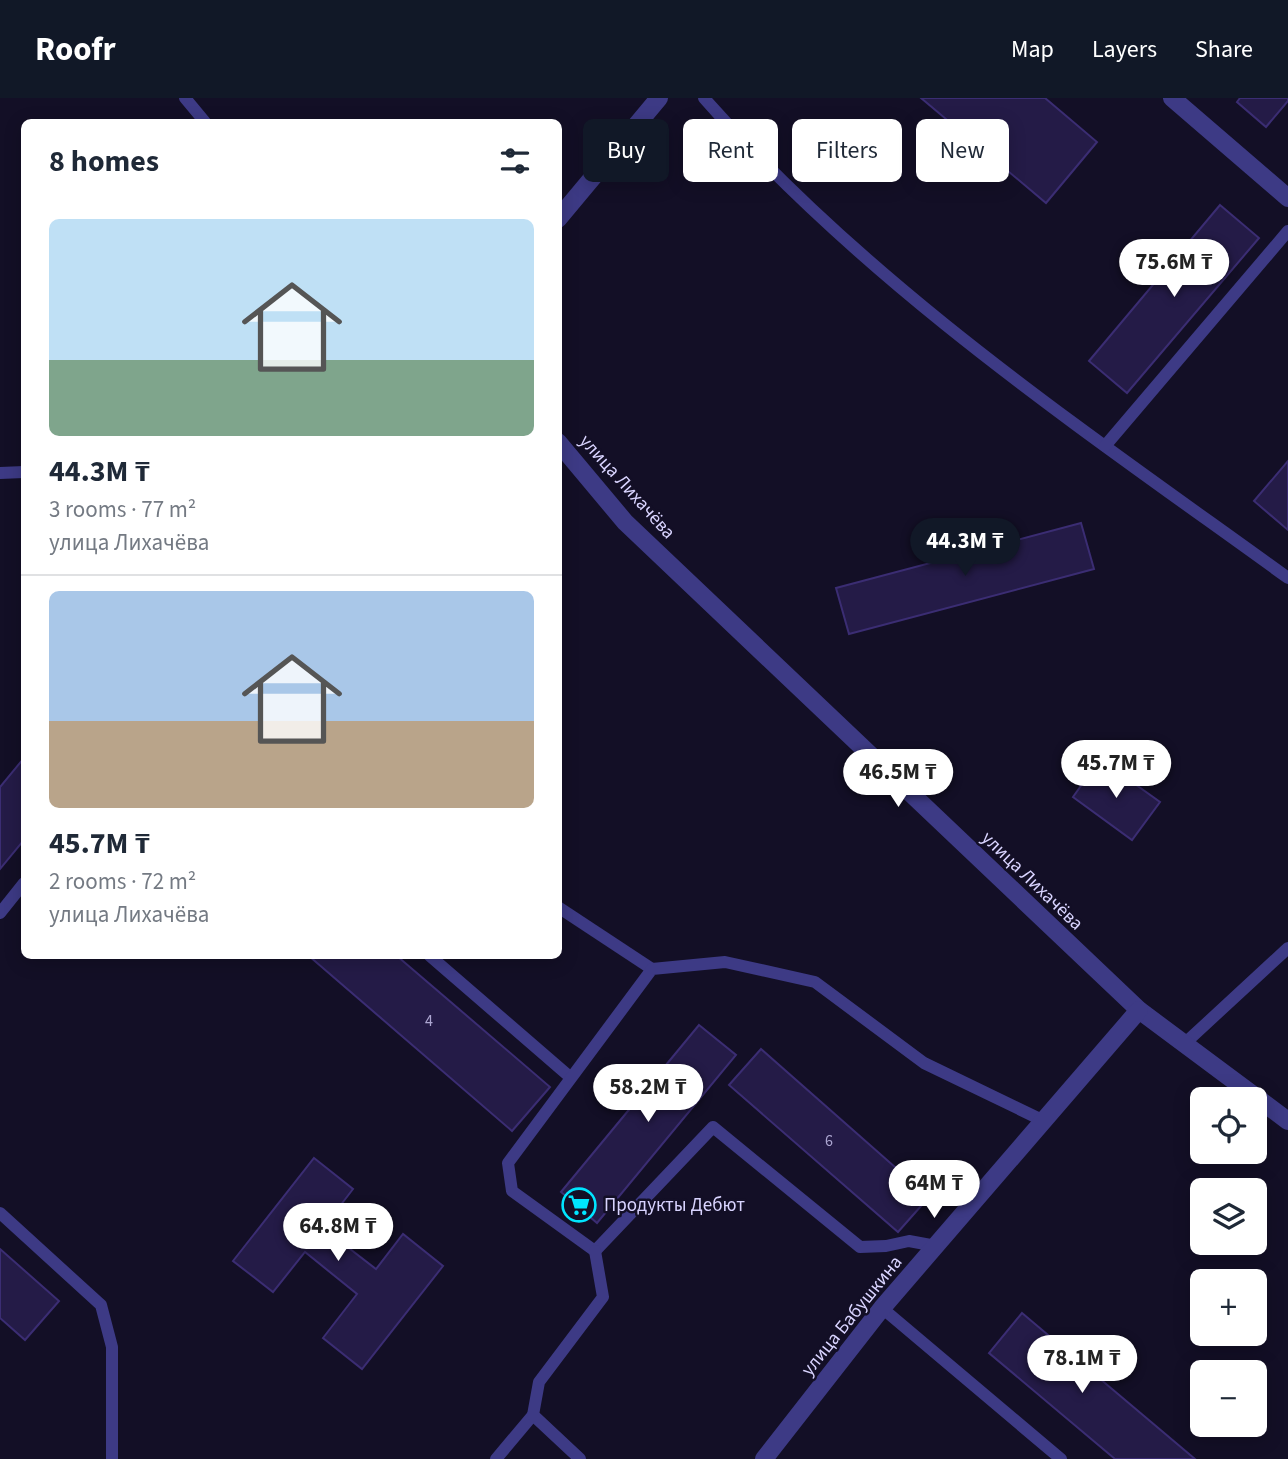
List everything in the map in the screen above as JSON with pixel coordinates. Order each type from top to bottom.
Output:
[{"type":"street","points":[[562,214],[659,98]]},
{"type":"street","points":[[1172,98],[1288,198]]},
{"type":"street","name":"улица Лихачёва","points":[[562,447],[625,522],[1139,1010],[1288,1121]]},
{"type":"street","name":"улица Бабушкина","points":[[764,1459],[882,1308],[1139,1010]]},
{"type":"lane","points":[[185,98],[202,119]]},
{"type":"lane","points":[[704,98],[756,157],[869,260],[1055,410],[1288,578]]},
{"type":"lane","points":[[1105,446],[1288,231]]},
{"type":"lane","points":[[0,473],[21,472]]},
{"type":"lane","points":[[0,913],[21,887]]},
{"type":"lane","points":[[562,910],[652,969],[725,962],[814,982],[924,1063],[1044,1121]]},
{"type":"lane","points":[[1183,1045],[1288,948]]},
{"type":"lane","points":[[433,959],[570,1077]]},
{"type":"lane","points":[[496,1459],[533,1415],[539,1382],[603,1297],[595,1251],[512,1191],[508,1163],[652,969]]},
{"type":"lane","points":[[595,1251],[713,1127],[860,1247],[886,1246],[909,1241],[936,1246]]},
{"type":"lane","points":[[0,1213],[101,1305],[112,1348],[112,1459]]},
{"type":"lane","points":[[882,1308],[1053,1456]]},
{"type":"lane","points":[[533,1415],[580,1459]]},
{"type":"building","points":[[921,98],[1045,98],[1097,142],[1046,203],[1009,172],[1009,119],[946,119]]},
{"type":"building","points":[[1240,98],[1288,98],[1288,101],[1266,127],[1237,102]]},
{"type":"building","points":[[1220,205],[1259,238],[1127,393],[1089,361]]},
{"type":"building","points":[[1288,461],[1288,530],[1254,501]]},
{"type":"building","points":[[1081,523],[1094,569],[849,634],[836,588]]},
{"type":"building","points":[[1100,759],[1160,802],[1132,840],[1073,797]]},
{"type":"building","points":[[21,762],[21,844],[0,869],[0,787]]},
{"type":"building","points":[[312,959],[401,959],[550,1087],[512,1131]]},
{"type":"building","points":[[699,1025],[736,1055],[597,1223],[561,1192]]},
{"type":"building","points":[[761,1049],[929,1197],[898,1232],[729,1085]]},
{"type":"building","points":[[314,1158],[353,1189],[323,1228],[376,1269],[403,1234],[443,1266],[362,1369],[323,1338],[357,1294],[305,1252],[273,1292],[233,1261]]},
{"type":"building","points":[[0,1249],[59,1301],[25,1340],[0,1318]]},
{"type":"building","points":[[1022,1313],[1195,1459],[1115,1459],[989,1353]]},
{"type":"place","name":"Продукты Дебют","points":[[579,1205]]}]
